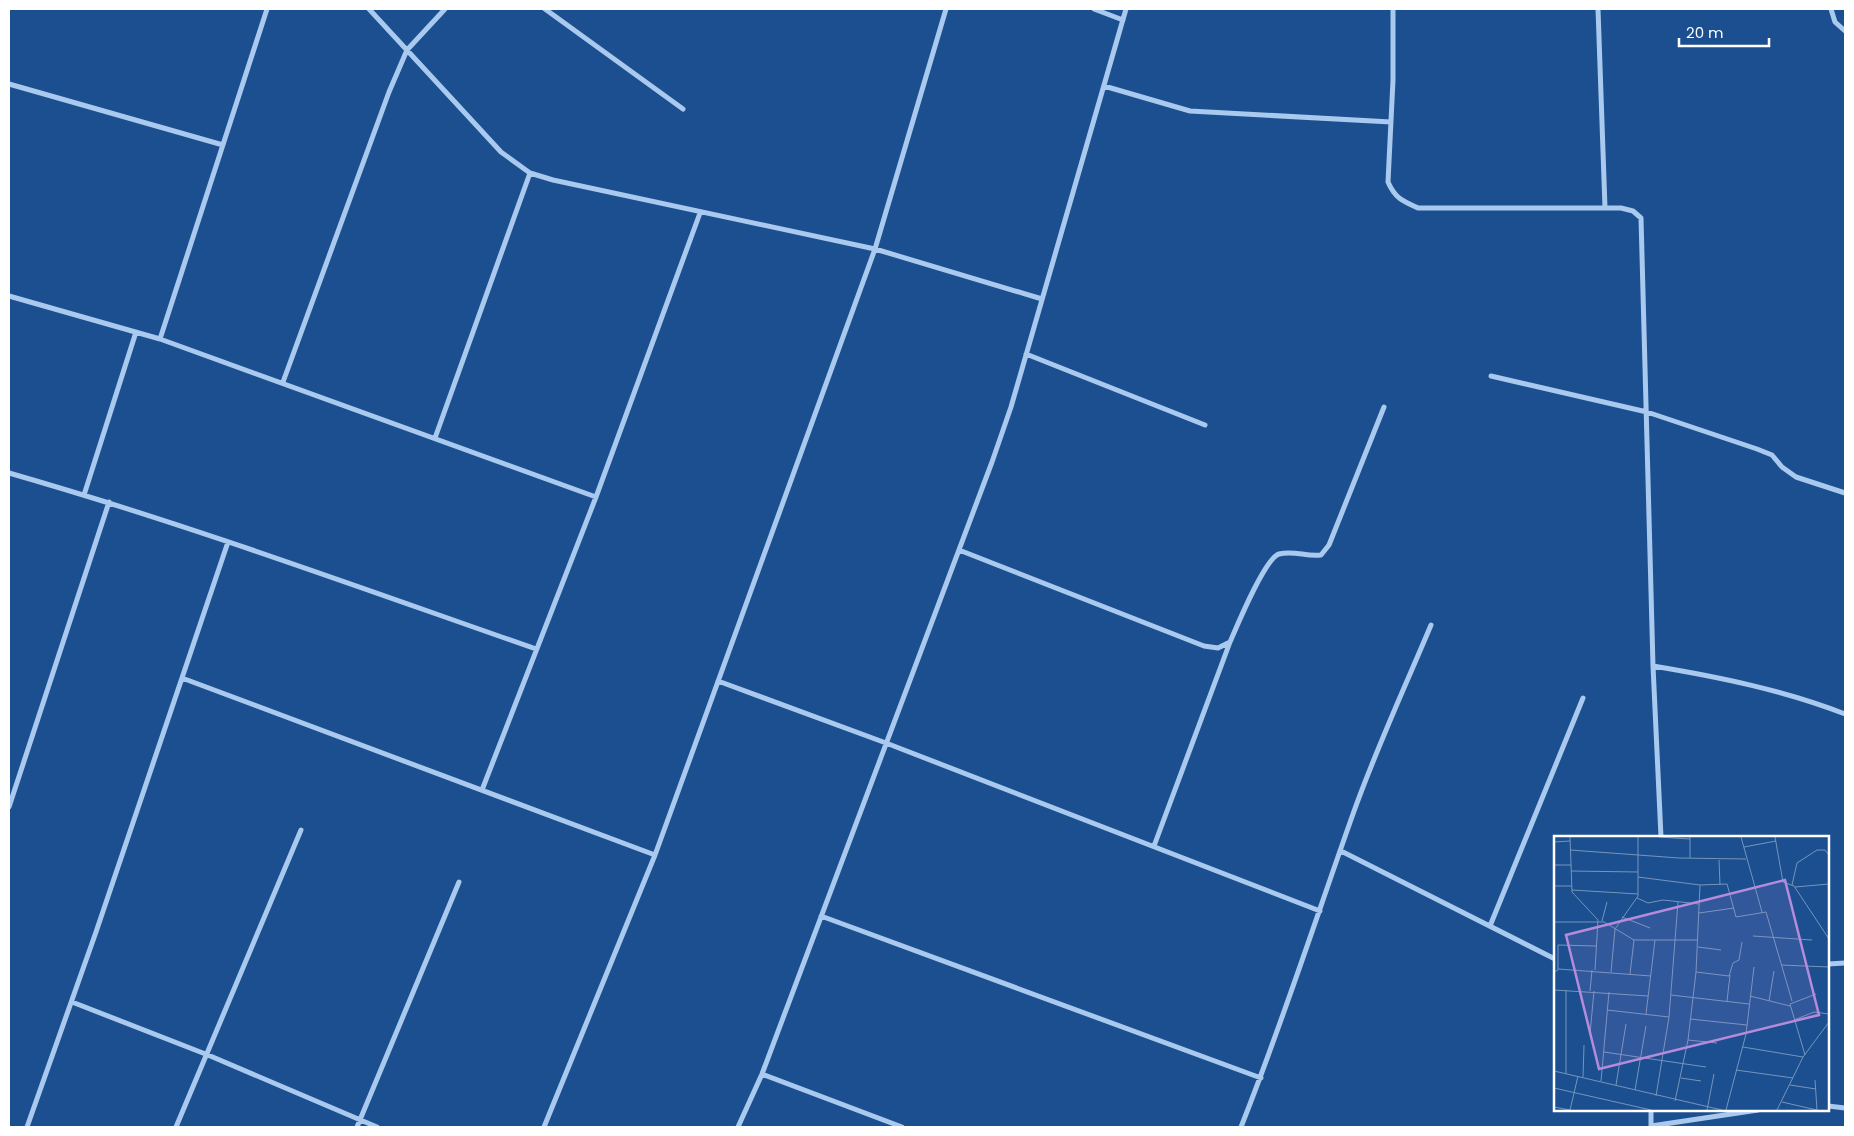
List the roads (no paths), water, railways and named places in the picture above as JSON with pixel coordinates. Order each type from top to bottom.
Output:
[{"type":"street","points":[[160,338],[267,9]]},
{"type":"street","points":[[369,9],[501,152],[530,173],[553,180],[700,213],[875,248],[1042,300]]},
{"type":"street","points":[[283,382],[386,101],[407,50],[445,9]]},
{"type":"street","points":[[544,9],[683,109]]},
{"type":"street","points":[[544,1127],[655,855],[875,248],[946,9]]},
{"type":"street","points":[[1094,9],[1123,20]]},
{"type":"street","points":[[738,1127],[762,1074],[998,443],[1042,300],[1126,9]]},
{"type":"street","points":[[1393,9],[1394,80],[1388,182],[1393,194],[1404,202],[1418,208],[1621,208],[1633,211],[1640,218],[1653,666],[1661,836]]},
{"type":"street","points":[[1598,9],[1605,208]]},
{"type":"street","points":[[1831,9],[1836,22],[1845,31]]},
{"type":"street","points":[[9,84],[223,145]]},
{"type":"street","points":[[1104,86],[1190,111],[1391,122]]},
{"type":"street","points":[[435,438],[530,173]]},
{"type":"street","points":[[482,790],[596,497],[700,213]]},
{"type":"street","points":[[9,296],[160,338],[596,497]]},
{"type":"street","points":[[84,494],[136,332]]},
{"type":"street","points":[[1026,354],[1205,424]]},
{"type":"street","points":[[1491,376],[1647,412],[1772,455],[1782,467],[1796,477],[1845,493]]},
{"type":"street","points":[[1154,846],[1230,642],[1266,566],[1276,554],[1292,552],[1311,556],[1321,555],[1329,546],[1384,407]]},
{"type":"street","points":[[9,473],[109,502],[536,649]]},
{"type":"street","points":[[9,807],[109,502]]},
{"type":"street","points":[[27,1127],[72,1002],[228,542]]},
{"type":"street","points":[[959,550],[1204,646],[1218,648],[1230,642]]},
{"type":"street","points":[[1241,1127],[1320,911],[1353,814],[1431,624]]},
{"type":"street","points":[[1653,666],[1759,686],[1845,714]]},
{"type":"street","points":[[182,678],[655,855]]},
{"type":"street","points":[[718,681],[886,743],[1320,911]]},
{"type":"street","points":[[1490,926],[1583,698]]},
{"type":"street","points":[[176,1127],[208,1055],[301,830]]},
{"type":"street","points":[[1341,851],[1554,958]]},
{"type":"street","points":[[357,1127],[459,882]]},
{"type":"street","points":[[821,916],[1260,1078]]},
{"type":"street","points":[[1829,964],[1845,963]]},
{"type":"street","points":[[72,1002],[208,1055],[377,1127]]},
{"type":"street","points":[[762,1074],[902,1127]]},
{"type":"street","points":[[1829,1106],[1845,1108]]},
{"type":"street","points":[[1651,1111],[1652,1127],[1752,1111]]}]
